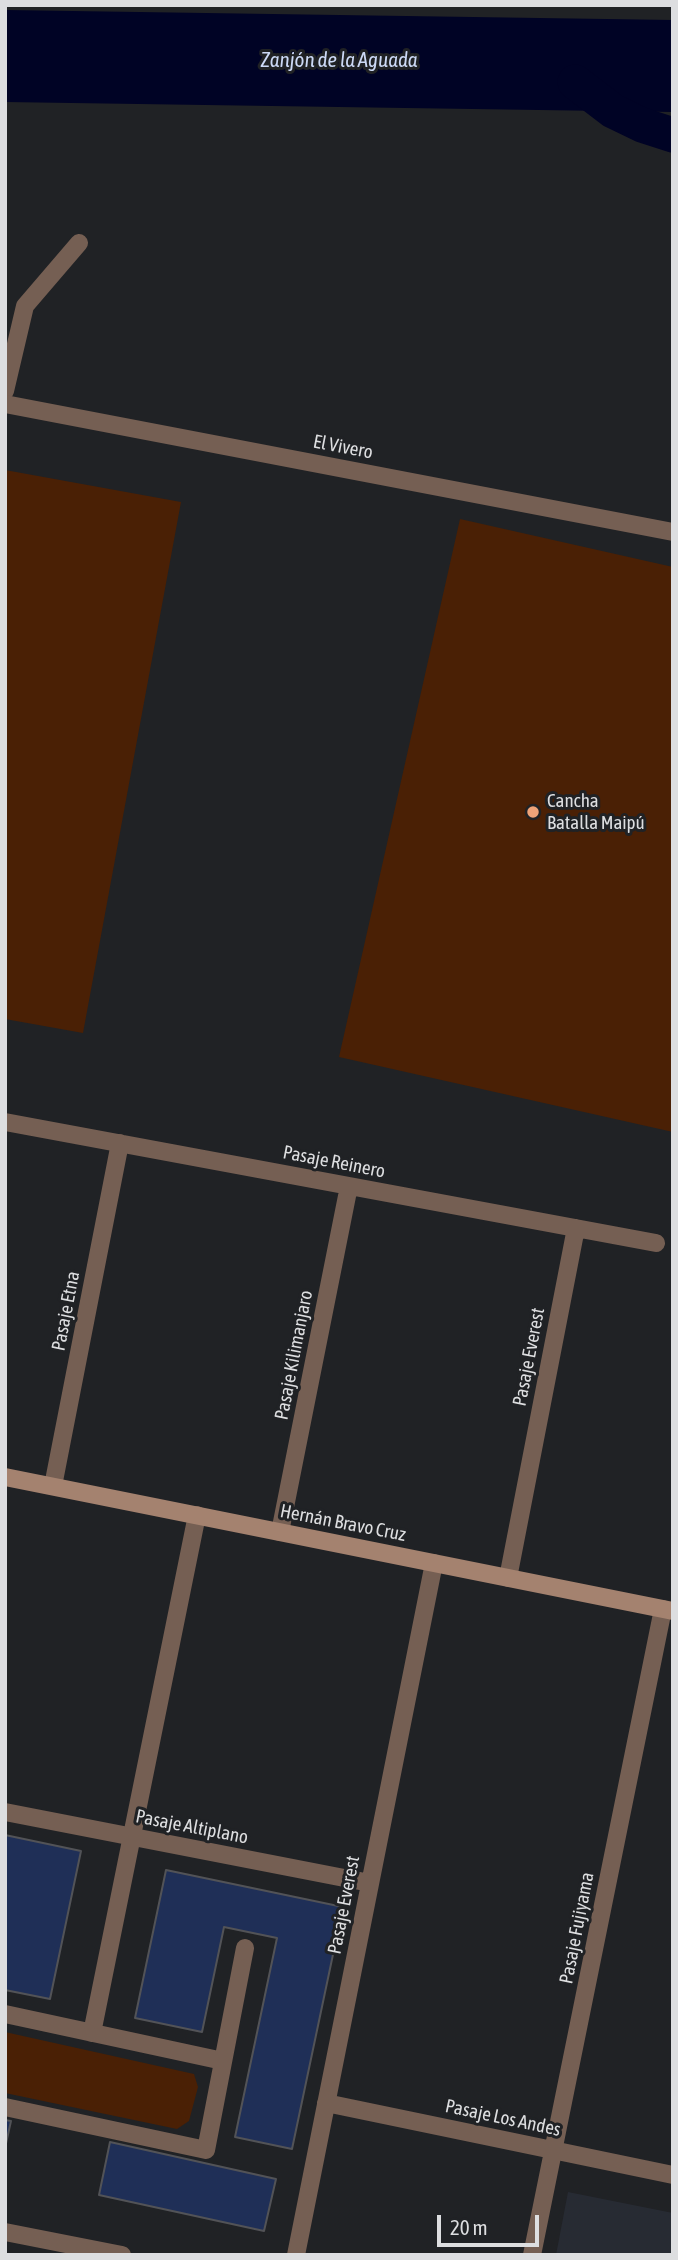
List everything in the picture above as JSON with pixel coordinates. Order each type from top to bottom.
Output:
[{"type":"main road","name":"Hernán Bravo Cruz","points":[[5,1477],[668,1610]]},
{"type":"street","points":[[5,391],[24,306],[79,243]]},
{"type":"street","name":"El Vivero","points":[[5,404],[673,532]]},
{"type":"street","name":"Pasaje Reinero","points":[[5,1122],[656,1243]]},
{"type":"street","name":"Pasaje Etna","points":[[53,1486],[120,1143]]},
{"type":"street","name":"Pasaje Kilimanjaro","points":[[280,1532],[349,1186]]},
{"type":"street","name":"Pasaje Everest","points":[[508,1577],[576,1228]]},
{"type":"street","points":[[92,2033],[197,1515]]},
{"type":"street","name":"Pasaje Everest","points":[[296,2255],[434,1563]]},
{"type":"street","name":"Pasaje Fujiyama","points":[[532,2255],[668,1610]]},
{"type":"street","name":"Pasaje Altiplano","points":[[5,1812],[370,1883]]},
{"type":"street","points":[[5,2107],[206,2150],[245,1948]]},
{"type":"street","points":[[5,2014],[223,2061]]},
{"type":"street","name":"Pasaje Los Andes","points":[[326,2103],[673,2175]]},
{"type":"street","points":[[5,2232],[66,2249],[122,2255]]},
{"type":"shaded area","points":[[5,470],[181,502],[83,1033],[5,1019]]},
{"type":"shaded area","name":"Cancha Batalla Maipú","points":[[460,519],[673,567],[673,1132],[339,1057]]},
{"type":"shaded area","points":[[5,2032],[194,2074],[198,2087],[189,2121],[177,2129],[5,2093]]},
{"type":"shaded area","points":[[568,2192],[673,2213],[673,2255],[556,2255]]},
{"type":"water","name":"Zanjón de la Aguada","points":[[5,10],[673,20],[673,112],[5,102]]},
{"type":"building","points":[[5,1835],[81,1851],[50,1999],[5,1990]]},
{"type":"building","points":[[166,1870],[343,1907],[292,2149],[235,2137],[277,1938],[224,1927],[202,2032],[135,2018]]},
{"type":"building","points":[[5,2120],[11,2121],[5,2148]]},
{"type":"building","points":[[110,2142],[276,2179],[264,2231],[99,2195]]},
{"type":"waterway","points":[[575,82],[613,111],[642,125],[673,135]]},
{"type":"place","name":"Cancha Batalla Maipú","points":[[533,812]]}]
